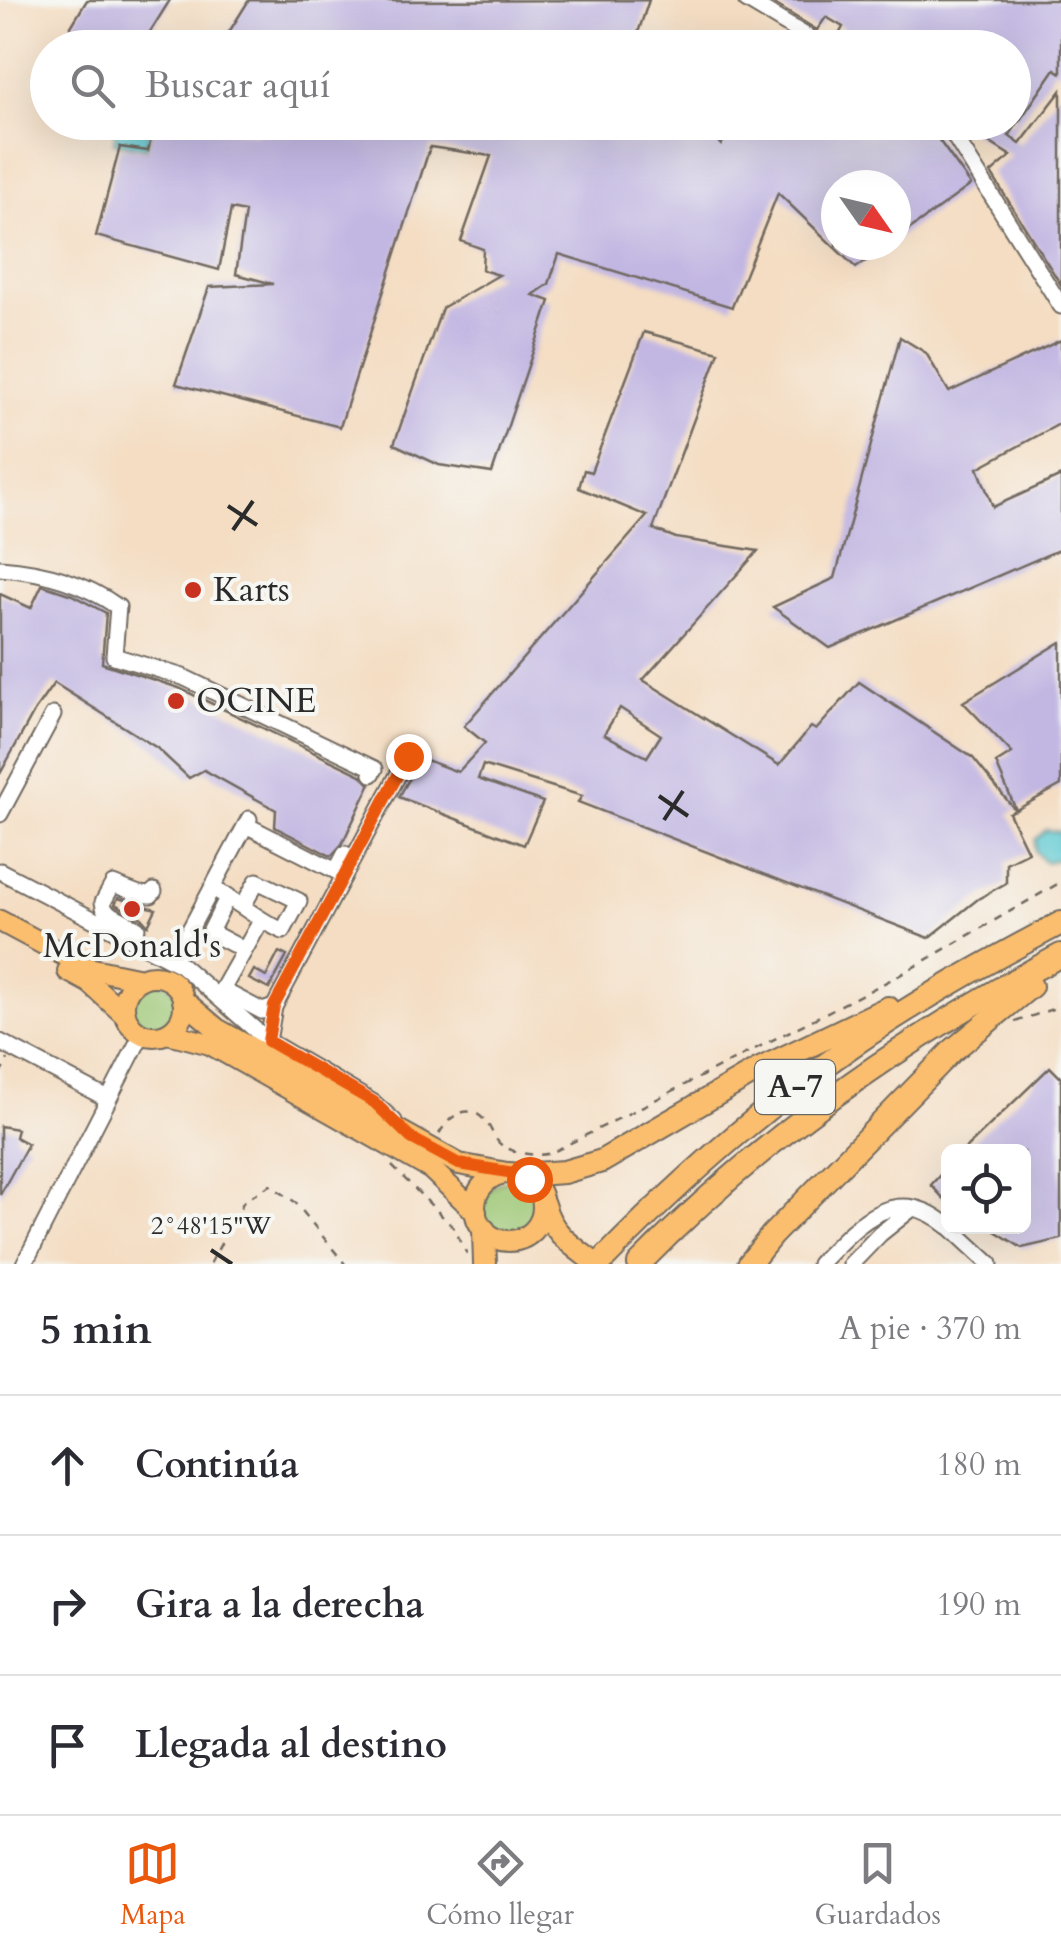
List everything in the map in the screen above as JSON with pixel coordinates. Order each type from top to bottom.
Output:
[{"type":"highway","name":"A-7","points":[[598,1264],[664,1199],[795,1087],[913,1007],[1061,923]]},
{"type":"highway","points":[[514,1174],[564,1172],[602,1162],[758,1070],[1018,946]]},
{"type":"highway","name":"A-7","points":[[639,1264],[741,1168],[812,1110],[928,1031],[1061,956]]},
{"type":"highway","points":[[750,1264],[772,1236],[952,1051],[999,1009],[1061,966]]},
{"type":"highway","points":[[480,1221],[484,1264]]},
{"type":"main road","points":[[0,921],[88,968],[140,979],[167,979],[184,1000],[218,1029],[411,1138],[459,1164],[514,1174],[536,1185],[548,1221],[561,1237],[598,1264]]},
{"type":"main road","points":[[0,935],[90,983],[142,1034],[168,1033],[181,1019],[184,1000]]},
{"type":"main road","points":[[125,1015],[127,994],[140,979]]},
{"type":"main road","points":[[168,1033],[210,1044],[432,1169],[491,1236],[509,1242],[542,1231],[561,1237]]},
{"type":"main road","points":[[480,1221],[480,1190],[487,1182],[514,1174]]},
{"type":"main road","points":[[528,1236],[540,1222],[543,1202]]},
{"type":"street","points":[[746,0],[796,30]]},
{"type":"street","points":[[957,140],[1061,306]]},
{"type":"street","points":[[0,568],[56,576],[98,592],[118,608],[114,656],[183,677],[375,769],[372,774]]},
{"type":"street","points":[[0,814],[53,714]]},
{"type":"street","points":[[173,961],[248,822],[336,872],[379,793],[380,782],[281,729],[280,724]]},
{"type":"street","points":[[268,1041],[274,1006],[408,756]]},
{"type":"street","points":[[0,871],[173,961],[220,994],[268,1041],[374,1102],[411,1138]]},
{"type":"street","points":[[212,888],[283,931],[299,901],[257,880],[244,904]]},
{"type":"street","points":[[130,940],[137,928],[105,911],[103,902],[113,884],[138,894],[151,895],[154,890]]},
{"type":"street","points":[[228,896],[210,932],[244,950]]},
{"type":"street","points":[[220,994],[261,921]]},
{"type":"street","points":[[220,994],[262,1012],[274,1006]]},
{"type":"street","points":[[24,1264],[142,1034]]},
{"type":"street","points":[[7,1046],[108,1099]]},
{"type":"street","points":[[851,1264],[913,1208]]},
{"type":"street","points":[[818,1264],[870,1216],[883,1209],[913,1208],[941,1220]]},
{"type":"street","points":[[958,1234],[990,1264]]},
{"type":"path","points":[[432,1148],[447,1120],[463,1112],[476,1114],[488,1123],[503,1146],[538,1156],[551,1153],[900,975],[1061,882]]},
{"type":"path","points":[[1013,1023],[1061,1006]]},
{"type":"path","points":[[0,1074],[7,1046]]},
{"type":"path","points":[[388,1162],[454,1228],[469,1258],[466,1264]]},
{"type":"path","points":[[210,1264],[244,1200],[270,1185],[295,1202],[346,1264]]},
{"type":"green space","points":[[154,981],[172,988],[179,1006],[172,1024],[154,1031],[136,1024],[129,1006],[136,988]]},
{"type":"green space","points":[[511,1180],[531,1188],[539,1208],[531,1228],[511,1236],[491,1228],[483,1208],[491,1188]]},
{"type":"water","points":[[114,140],[148,140],[146,148]]},
{"type":"water","points":[[1046,830],[1061,832],[1061,859],[1045,862],[1035,851],[1035,840]]},
{"type":"building","points":[[87,0],[170,0],[151,30],[69,30]]},
{"type":"building","points":[[249,0],[649,0],[639,30],[230,30]]},
{"type":"building","points":[[768,0],[1061,0],[1061,73],[1055,69],[1031,104],[1031,30],[841,30],[843,27],[826,17],[817,30]]},
{"type":"building","points":[[1061,91],[1061,285],[991,173],[1011,156],[986,140],[1014,140],[1020,144],[1031,140],[1031,130]]},
{"type":"building","points":[[151,140],[716,140],[721,145],[724,140],[939,140],[971,185],[911,228],[911,170],[821,170],[821,234],[778,193],[732,307],[559,254],[549,284],[533,295],[550,301],[492,473],[439,465],[394,444],[442,308],[499,275],[482,270],[483,249],[461,241],[491,156],[430,147],[340,427],[176,384],[209,287],[273,284],[236,274],[245,212],[231,209],[219,270],[96,236],[120,147],[148,151]]},
{"type":"building","points":[[848,260],[867,260],[856,268]]},
{"type":"building","points":[[644,332],[719,352],[653,529],[676,538],[758,551],[643,680],[779,765],[811,727],[816,730],[859,682],[973,758],[1015,810],[1009,813],[1028,852],[1006,863],[1006,883],[978,899],[929,938],[578,802],[582,796],[483,765],[478,779],[543,802],[524,845],[399,797],[421,758],[458,772],[485,743],[464,726],[647,516],[579,488],[584,470],[591,472]],"holes":[[[620,708],[661,735],[647,757],[604,734]]]},
{"type":"building","points":[[900,337],[926,353],[949,392],[1061,340],[1061,423],[978,468],[993,507],[1061,476],[1061,549],[830,648],[773,607],[835,578]]},
{"type":"building","points":[[42,585],[106,613],[102,663],[179,688],[361,775],[370,785],[342,844],[331,856],[275,827],[276,810],[204,770],[189,778],[157,748],[54,683],[0,774],[0,594],[31,608]]},
{"type":"building","points":[[1061,642],[1061,785],[1016,810],[996,763],[1012,753],[963,702]]},
{"type":"building","points":[[118,898],[156,909],[148,925],[115,904]]},
{"type":"building","points":[[279,952],[287,956],[269,989],[249,979],[254,970],[266,977]]},
{"type":"building","points":[[1050,1067],[1061,1078],[1061,1239],[1022,1248],[1000,1234],[1031,1234],[1031,1144],[970,1144]]},
{"type":"building","points":[[0,1126],[17,1129],[15,1137],[28,1144],[0,1195]]},
{"type":"building","points":[[941,1174],[941,1196],[931,1185]]},
{"type":"place","name":"Karts","points":[[193,590]]},
{"type":"place","name":"OCINE","points":[[176,701]]},
{"type":"place","name":"McDonald's","points":[[132,909]]},
{"type":"route","points":[[408,756],[274,1006],[268,1041],[374,1102],[411,1138],[459,1164],[529,1179]]}]
